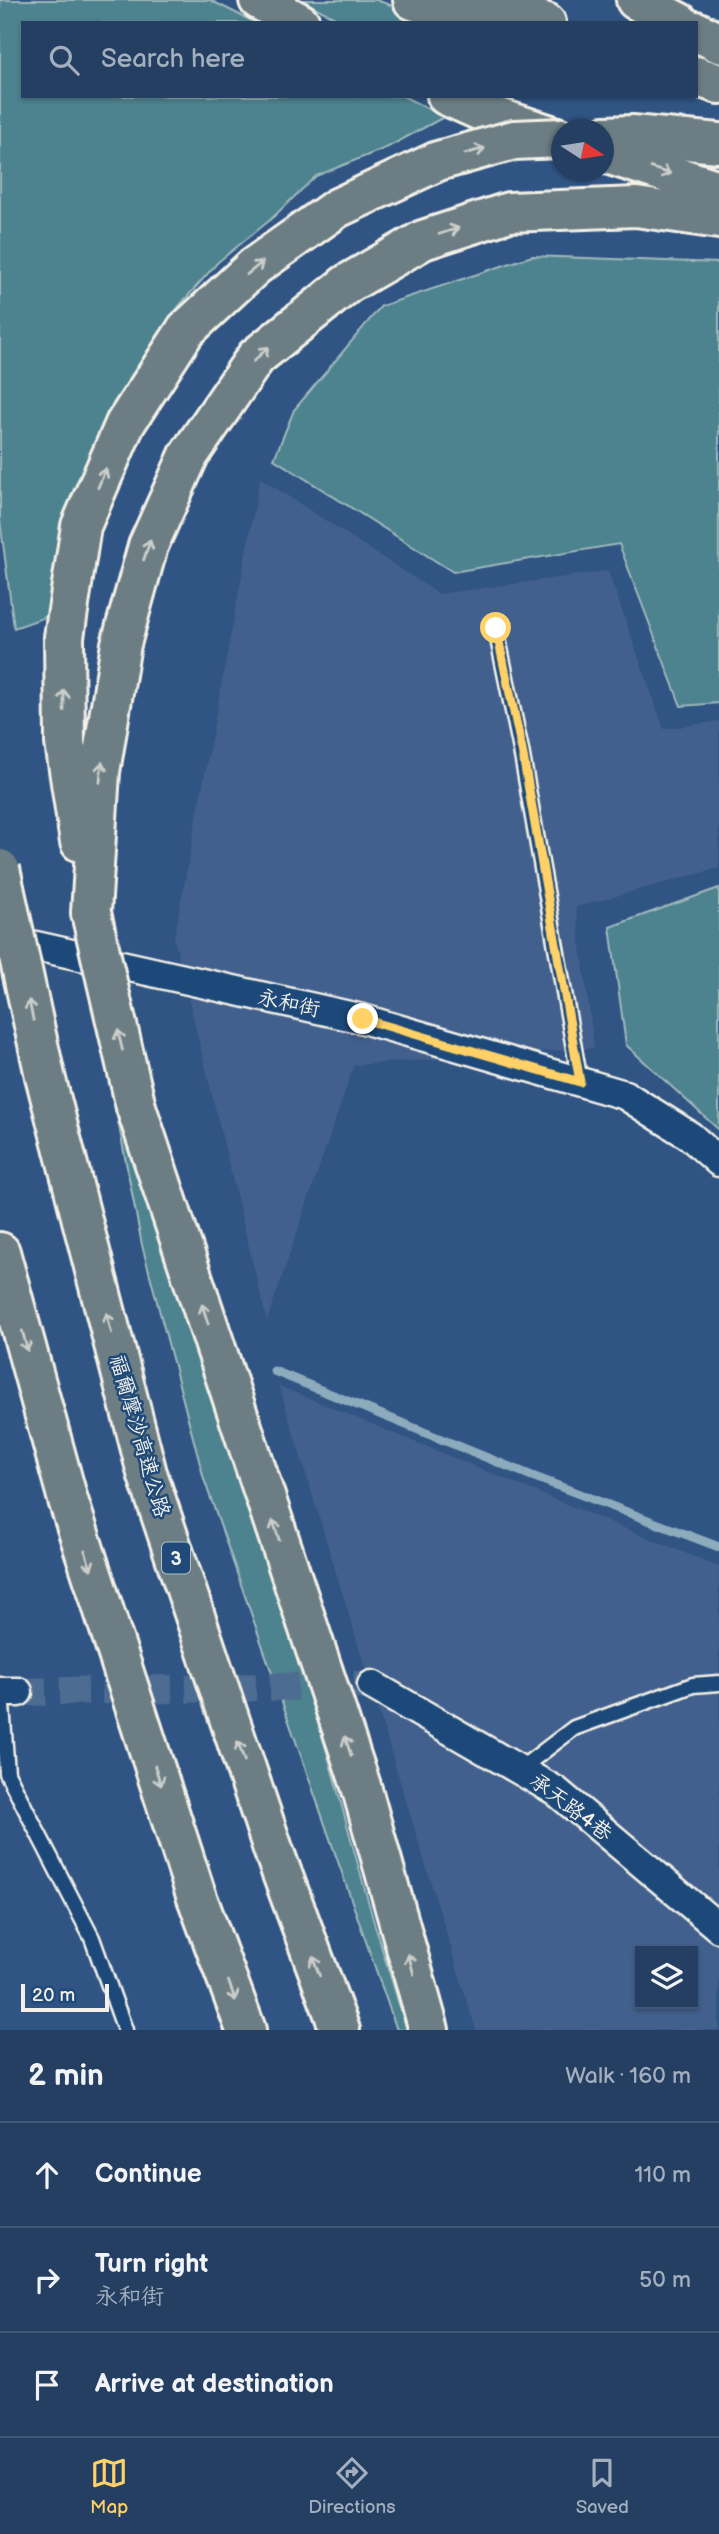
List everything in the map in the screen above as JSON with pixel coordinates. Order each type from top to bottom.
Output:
[{"type":"highway","points":[[259,0],[296,21]]},
{"type":"highway","points":[[414,0],[475,21]]},
{"type":"highway","points":[[481,0],[540,21]]},
{"type":"highway","points":[[636,0],[676,21]]},
{"type":"highway","points":[[698,32],[719,43]]},
{"type":"highway","points":[[698,77],[719,84]]},
{"type":"highway","points":[[698,97],[719,103]]},
{"type":"highway","points":[[452,98],[492,116],[551,135]]},
{"type":"highway","points":[[614,136],[719,143]]},
{"type":"highway","points":[[429,2030],[362,1786],[136,1107],[90,914],[65,743],[64,637],[81,526],[125,424],[186,330],[255,267],[337,208],[438,161],[514,140],[551,138]]},
{"type":"highway","points":[[614,156],[719,190]]},
{"type":"highway","points":[[90,914],[100,772],[121,644],[148,546],[189,455],[256,357],[347,284],[423,240],[509,212],[636,207],[719,219]]},
{"type":"highway","name":"福爾摩沙高速公路","points":[[0,869],[46,1076],[147,1473],[270,1839],[340,2030]]},
{"type":"highway","points":[[0,1252],[73,1513],[196,1895],[246,2030]]},
{"type":"street","name":"永和街","points":[[0,938],[363,1019],[625,1095],[690,1136],[719,1162]]},
{"type":"street","name":"承天路4巷","points":[[372,1685],[556,1791],[719,1928]]},
{"type":"lane","points":[[496,628],[522,750],[580,1082]]},
{"type":"lane","points":[[519,1770],[574,1728],[693,1685],[719,1683]]},
{"type":"lane","points":[[6,1692],[4,1779],[92,1938],[125,2030]]},
{"type":"shaded area","points":[[260,478],[439,594],[608,571],[664,729],[719,721],[719,868],[576,907],[594,1048],[354,1065],[267,1321],[174,939]]},
{"type":"shaded area","points":[[279,1386],[719,1567],[719,2030],[476,2030]]},
{"type":"green space","points":[[0,0],[210,0],[252,21],[21,21],[21,98],[407,98],[444,117],[388,147],[316,176],[269,221],[218,262],[179,306],[140,364],[101,439],[54,614],[14,628],[0,520]]},
{"type":"green space","points":[[302,0],[376,0],[436,21],[340,21]]},
{"type":"green space","points":[[532,256],[719,263],[719,703],[681,706],[619,544],[453,572],[274,459],[294,410],[381,306]]},
{"type":"green space","points":[[719,888],[719,1130],[626,1045],[610,927]]},
{"type":"green space","points":[[100,1028],[325,1745],[407,2030],[397,2030],[204,1479],[142,1245]]},
{"type":"waterway","points":[[274,1371],[532,1476],[719,1547]]},
{"type":"tunnel","points":[[18,1692],[372,1685]]},
{"type":"route","points":[[363,1019],[580,1082],[522,750],[496,628]]}]
